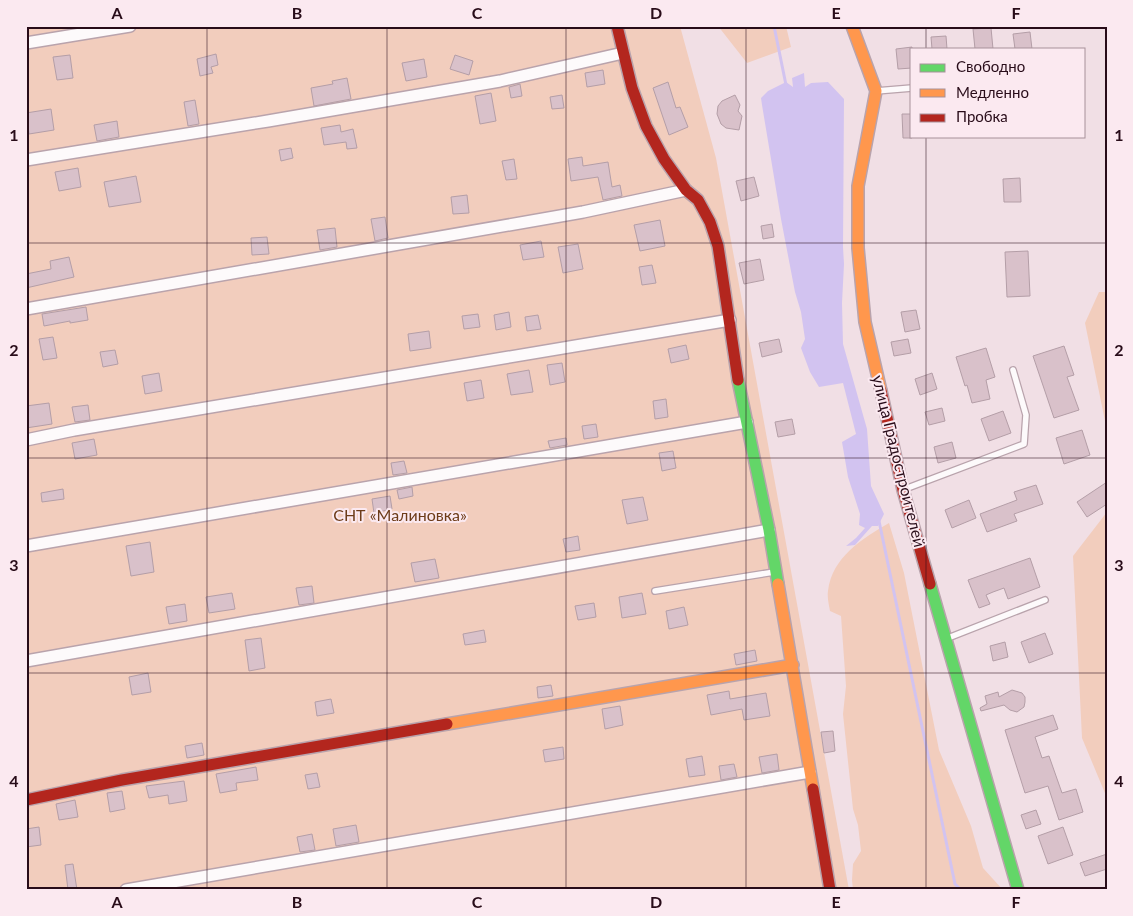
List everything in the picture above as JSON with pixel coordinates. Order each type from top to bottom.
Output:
[{"type":"street","points":[[26,43],[130,26]]},
{"type":"street","points":[[617,26],[632,88],[646,126],[664,159],[686,190],[698,200],[710,222],[718,246],[736,372],[769,530],[830,890]]},
{"type":"street","points":[[852,26],[876,91]]},
{"type":"street","points":[[26,160],[500,81],[623,53]]},
{"type":"street","name":"улица Градостроителей","points":[[876,91],[858,186],[858,248],[865,322],[903,490],[1018,890]]},
{"type":"street","points":[[26,309],[583,212],[686,190]]},
{"type":"street","points":[[26,440],[74,430],[730,320]]},
{"type":"street","points":[[26,546],[747,422]]},
{"type":"street","points":[[26,661],[769,530]]},
{"type":"street","points":[[26,800],[122,780],[246,758],[793,665]]},
{"type":"street","points":[[126,890],[810,772]]},
{"type":"lane","points":[[876,91],[910,88]]},
{"type":"lane","points":[[903,490],[1024,444],[1026,415],[1013,370]]},
{"type":"lane","points":[[655,591],[776,571]]},
{"type":"lane","points":[[946,638],[1044,600]]},
{"type":"green space","name":"СНТ «Малиновка»","points":[[26,26],[680,26],[716,158],[849,890],[26,890]]},
{"type":"green space","points":[[718,26],[786,26],[791,47],[747,63]]},
{"type":"green space","points":[[1099,292],[1107,292],[1107,422],[1105,421],[1085,323]]},
{"type":"green space","points":[[1107,512],[1107,798],[1082,738],[1073,556]]},
{"type":"green space","points":[[889,523],[904,573],[939,750],[971,826],[983,868],[1003,890],[853,890],[853,864],[861,851],[858,825],[853,809],[843,714],[846,686],[841,616],[830,611],[828,593],[835,568],[842,559],[859,543]]},
{"type":"shaded area","points":[[804,73],[805,87],[811,83],[828,82],[844,99],[843,344],[867,429],[871,486],[884,514],[878,526],[872,526],[855,545],[846,546],[865,528],[859,525],[860,514],[848,477],[842,442],[856,434],[843,383],[819,387],[810,372],[801,348],[805,339],[801,312],[795,292],[781,219],[761,98],[768,91],[786,82],[793,87],[792,78]]},
{"type":"building","points":[[991,28],[993,48],[975,48],[973,29]]},
{"type":"building","points":[[1030,32],[1032,48],[1015,48],[1013,34]]},
{"type":"building","points":[[946,36],[947,48],[932,48],[931,37]]},
{"type":"building","points":[[912,47],[910,48],[910,68],[898,69],[896,49]]},
{"type":"building","points":[[216,54],[218,65],[211,67],[213,73],[200,76],[197,59]]},
{"type":"building","points":[[70,55],[73,78],[57,80],[53,57]]},
{"type":"building","points":[[455,55],[473,61],[469,75],[450,69]]},
{"type":"building","points":[[424,59],[427,77],[406,81],[402,63]]},
{"type":"building","points":[[603,70],[605,84],[587,87],[585,73]]},
{"type":"building","points":[[347,78],[351,99],[314,106],[311,88],[333,84],[332,81]]},
{"type":"building","points":[[668,82],[676,108],[680,107],[688,127],[669,135],[653,88]]},
{"type":"building","points":[[520,84],[522,96],[511,98],[509,87]]},
{"type":"building","points":[[491,93],[496,121],[480,124],[475,96]]},
{"type":"building","points":[[562,95],[564,108],[552,109],[550,97]]},
{"type":"building","points":[[735,95],[740,105],[738,111],[742,116],[739,130],[726,128],[721,124],[717,114],[718,106],[722,101]]},
{"type":"building","points":[[195,100],[199,124],[188,126],[184,102]]},
{"type":"building","points":[[51,109],[54,130],[29,134],[26,113]]},
{"type":"building","points":[[902,114],[910,114],[910,138],[903,138]]},
{"type":"building","points":[[117,121],[119,137],[97,141],[94,125]]},
{"type":"building","points":[[340,125],[341,132],[353,129],[357,148],[347,149],[346,142],[324,145],[321,128]]},
{"type":"building","points":[[291,148],[293,158],[281,161],[279,150]]},
{"type":"building","points":[[582,157],[583,166],[608,162],[612,187],[620,185],[622,196],[603,200],[598,177],[571,181],[568,159]]},
{"type":"building","points":[[514,159],[517,179],[506,180],[502,161]]},
{"type":"building","points":[[78,168],[81,187],[59,191],[55,172]]},
{"type":"building","points":[[136,176],[141,202],[109,207],[104,182]]},
{"type":"building","points":[[754,177],[759,196],[741,201],[736,181]]},
{"type":"building","points":[[1020,178],[1021,202],[1004,202],[1003,179]]},
{"type":"building","points":[[467,195],[469,213],[453,214],[451,197]]},
{"type":"building","points":[[385,217],[388,238],[375,241],[371,219]]},
{"type":"building","points":[[660,220],[665,246],[640,251],[634,225]]},
{"type":"building","points":[[772,224],[774,237],[763,239],[761,226]]},
{"type":"building","points":[[335,228],[337,247],[320,250],[317,230]]},
{"type":"building","points":[[267,237],[269,254],[252,255],[251,238]]},
{"type":"building","points":[[541,241],[544,257],[523,260],[520,245]]},
{"type":"building","points":[[578,244],[583,269],[563,273],[558,247]]},
{"type":"building","points":[[1028,251],[1030,296],[1007,297],[1005,252]]},
{"type":"building","points":[[69,257],[74,277],[26,288],[26,274],[51,269],[50,261]]},
{"type":"building","points":[[760,259],[764,280],[744,284],[739,263]]},
{"type":"building","points":[[652,265],[656,283],[642,285],[639,267]]},
{"type":"building","points":[[86,307],[88,320],[44,326],[42,314]]},
{"type":"building","points":[[916,310],[920,329],[905,332],[901,312]]},
{"type":"building","points":[[509,312],[511,327],[496,330],[494,315]]},
{"type":"building","points":[[478,314],[480,327],[464,329],[462,316]]},
{"type":"building","points":[[538,315],[541,329],[527,331],[525,317]]},
{"type":"building","points":[[429,331],[431,348],[410,351],[408,334]]},
{"type":"building","points":[[53,337],[57,358],[43,360],[39,339]]},
{"type":"building","points":[[779,339],[782,352],[762,357],[759,343]]},
{"type":"building","points":[[908,339],[911,353],[894,356],[891,342]]},
{"type":"building","points":[[686,345],[689,359],[671,363],[668,349]]},
{"type":"building","points":[[1064,346],[1074,375],[1067,377],[1079,410],[1054,418],[1033,356]]},
{"type":"building","points":[[986,348],[995,377],[986,380],[990,399],[972,403],[956,357]]},
{"type":"building","points":[[115,350],[118,364],[103,367],[100,352]]},
{"type":"building","points":[[562,363],[565,382],[550,385],[547,365]]},
{"type":"building","points":[[529,370],[533,392],[511,395],[507,374]]},
{"type":"building","points":[[159,373],[162,391],[145,394],[142,376]]},
{"type":"building","points":[[932,373],[937,389],[920,395],[915,379]]},
{"type":"building","points":[[481,380],[484,398],[467,401],[464,383]]},
{"type":"building","points":[[666,399],[668,417],[655,419],[653,401]]},
{"type":"building","points":[[49,403],[52,424],[26,428],[26,406]]},
{"type":"building","points":[[88,405],[90,420],[75,422],[72,407]]},
{"type":"building","points":[[942,408],[945,421],[929,425],[925,412]]},
{"type":"building","points":[[1003,411],[1011,433],[989,441],[981,419]]},
{"type":"building","points":[[792,419],[795,434],[778,437],[775,422]]},
{"type":"building","points":[[596,424],[598,437],[584,439],[582,426]]},
{"type":"building","points":[[1082,430],[1090,455],[1064,464],[1056,438]]},
{"type":"building","points":[[566,438],[567,445],[550,448],[548,441]]},
{"type":"building","points":[[94,439],[97,455],[75,459],[72,443]]},
{"type":"building","points":[[952,442],[956,458],[938,463],[934,447]]},
{"type":"building","points":[[673,451],[676,468],[662,471],[659,453]]},
{"type":"building","points":[[404,461],[407,473],[393,475],[391,463]]},
{"type":"building","points":[[1107,482],[1107,504],[1087,517],[1077,502]]},
{"type":"building","points":[[1036,485],[1043,504],[1014,514],[1017,521],[987,532],[980,514],[1017,500],[1014,492]]},
{"type":"building","points":[[412,487],[413,496],[399,499],[397,490]]},
{"type":"building","points":[[63,489],[64,499],[42,502],[41,493]]},
{"type":"building","points":[[390,496],[392,509],[374,513],[372,499]]},
{"type":"building","points":[[643,497],[648,520],[627,524],[622,500]]},
{"type":"building","points":[[969,500],[976,518],[952,528],[945,510]]},
{"type":"building","points":[[578,536],[580,550],[566,552],[563,539]]},
{"type":"building","points":[[150,542],[154,572],[131,576],[126,546]]},
{"type":"building","points":[[1030,558],[1040,587],[1008,599],[1004,588],[986,595],[990,604],[979,608],[968,580]]},
{"type":"building","points":[[435,559],[439,578],[415,582],[411,563]]},
{"type":"building","points":[[312,586],[314,603],[299,605],[296,588]]},
{"type":"building","points":[[232,593],[235,609],[209,613],[206,597]]},
{"type":"building","points":[[642,593],[646,614],[622,618],[619,597]]},
{"type":"building","points":[[594,603],[596,617],[578,620],[575,606]]},
{"type":"building","points":[[185,604],[187,621],[169,624],[166,607]]},
{"type":"building","points":[[684,607],[688,625],[669,629],[666,611]]},
{"type":"building","points":[[484,630],[486,642],[465,645],[463,634]]},
{"type":"building","points":[[1045,633],[1053,654],[1029,663],[1021,642]]},
{"type":"building","points":[[261,638],[265,668],[249,671],[245,640]]},
{"type":"building","points":[[1005,642],[1008,657],[993,661],[990,646]]},
{"type":"building","points":[[755,650],[757,661],[736,665],[734,654]]},
{"type":"building","points":[[148,673],[151,692],[132,695],[129,677]]},
{"type":"building","points":[[551,685],[553,696],[538,698],[537,687]]},
{"type":"building","points":[[1012,690],[1022,693],[1025,697],[1024,707],[1017,712],[1010,710],[1004,705],[981,711],[980,708],[987,704],[985,696],[998,692],[999,697]]},
{"type":"building","points":[[729,691],[730,699],[766,693],[770,716],[744,720],[742,709],[711,715],[707,695]]},
{"type":"building","points":[[331,699],[334,713],[317,716],[315,702]]},
{"type":"building","points":[[620,706],[623,725],[605,729],[602,709]]},
{"type":"building","points":[[1053,715],[1058,729],[1035,737],[1042,758],[1049,756],[1062,793],[1076,789],[1083,812],[1059,820],[1048,786],[1025,793],[1005,730]]},
{"type":"building","points":[[833,731],[835,751],[824,753],[821,732]]},
{"type":"building","points":[[202,743],[204,755],[187,758],[185,746]]},
{"type":"building","points":[[563,747],[564,759],[545,762],[543,750]]},
{"type":"building","points":[[777,754],[779,770],[762,773],[759,757]]},
{"type":"building","points":[[702,756],[705,775],[689,777],[686,759]]},
{"type":"building","points":[[734,764],[737,777],[721,780],[719,766]]},
{"type":"building","points":[[256,767],[258,780],[236,783],[237,790],[220,793],[216,774]]},
{"type":"building","points":[[317,773],[320,787],[308,789],[305,775]]},
{"type":"building","points":[[184,781],[187,801],[169,804],[168,795],[149,798],[146,786]]},
{"type":"building","points":[[122,791],[125,809],[110,812],[107,793]]},
{"type":"building","points":[[75,800],[78,817],[59,820],[56,804]]},
{"type":"building","points":[[1036,810],[1041,824],[1026,829],[1021,815]]},
{"type":"building","points":[[356,825],[359,842],[336,846],[333,829]]},
{"type":"building","points":[[39,827],[41,845],[26,847],[26,829]]},
{"type":"building","points":[[1063,827],[1073,855],[1048,864],[1038,836]]},
{"type":"building","points":[[312,834],[315,850],[300,852],[297,837]]},
{"type":"building","points":[[1107,854],[1107,869],[1085,876],[1080,863]]},
{"type":"building","points":[[73,864],[77,890],[68,890],[65,865]]},
{"type":"waterway","points":[[774,26],[786,85]]},
{"type":"waterway","points":[[879,521],[955,884],[961,890]]},
{"type":"traffic: fast","points":[[738,380],[769,530],[778,584]]},
{"type":"traffic: fast","points":[[930,584],[1018,890]]},
{"type":"traffic: slow","points":[[852,26],[876,91],[858,186],[858,248],[865,322],[881,391]]},
{"type":"traffic: slow","points":[[778,584],[813,789]]},
{"type":"traffic: slow","points":[[447,724],[793,665]]},
{"type":"traffic: jam","points":[[617,26],[632,88],[646,126],[664,159],[686,190],[698,200],[710,222],[718,246],[738,380]]},
{"type":"traffic: jam","points":[[881,391],[903,490],[930,584]]},
{"type":"traffic: jam","points":[[26,800],[122,780],[447,724]]},
{"type":"traffic: jam","points":[[813,789],[830,890]]}]
